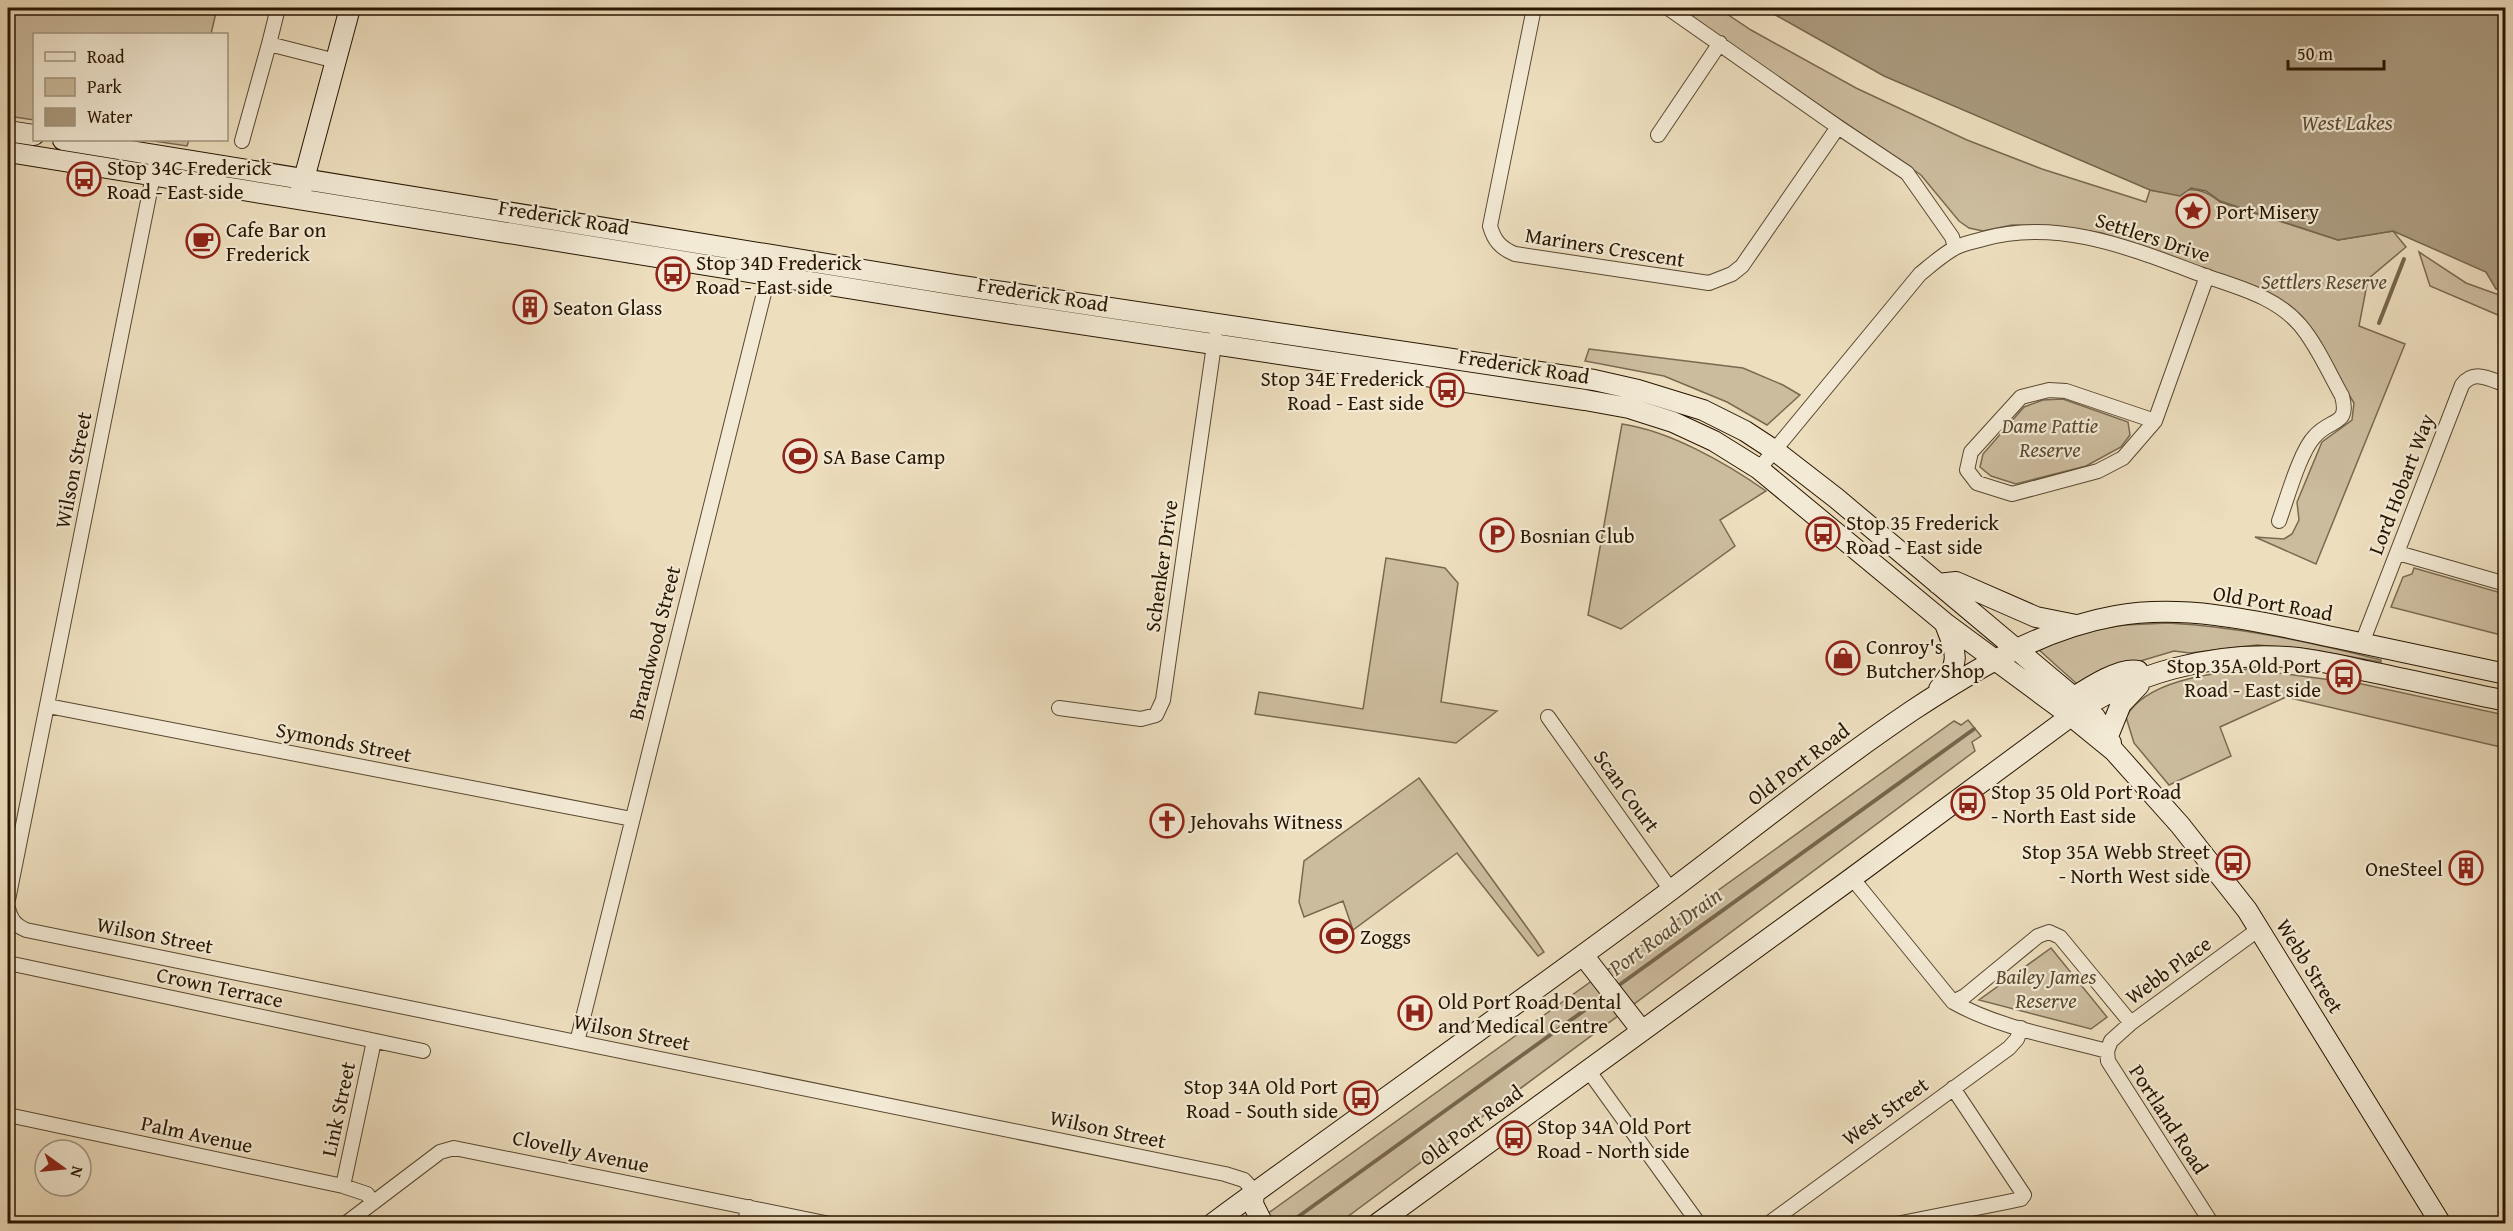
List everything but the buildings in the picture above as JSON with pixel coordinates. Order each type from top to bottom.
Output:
[{"type":"main road","points":[[298,198],[350,8]]},
{"type":"main road","points":[[8,130],[33,135]]},
{"type":"main road","name":"Frederick Road","points":[[70,141],[773,255],[1629,408],[1673,422],[1714,441],[1759,469],[1995,662],[2071,707]]},
{"type":"main road","name":"Frederick Road","points":[[8,152],[768,275],[1216,334],[1571,377],[1638,390],[1703,410],[1745,431],[1774,450],[1836,498],[2015,650],[2071,707]]},
{"type":"main road","points":[[1938,585],[1956,582],[2036,616],[2076,625]]},
{"type":"main road","name":"Old Port Road","points":[[1212,1224],[1254,1191],[1583,955],[1831,768],[1932,698],[1979,668],[2015,650],[2076,625],[2116,616],[2143,613],[2190,614],[2238,618],[2505,674]]},
{"type":"main road","points":[[1932,698],[1953,672],[1955,650],[1945,622]]},
{"type":"main road","name":"Old Port Road","points":[[1377,1224],[1852,879],[2071,707],[2149,675],[2197,664],[2254,656],[2319,661],[2505,701]]},
{"type":"main road","points":[[2111,744],[2121,704],[2149,675]]},
{"type":"main road","name":"Webb Street","points":[[2071,707],[2111,744],[2247,910],[2441,1224]]},
{"type":"main road","points":[[1583,955],[1642,1031]]},
{"type":"main road","points":[[1254,1191],[1253,1204],[1260,1219]]},
{"type":"street","points":[[243,141],[278,8]]},
{"type":"street","name":"Mariners Crescent","points":[[1534,8],[1490,226],[1492,235],[1505,250],[1515,254],[1709,283],[1732,274],[1742,266],[1838,128]]},
{"type":"street","points":[[1668,8],[1838,128],[1907,173],[1952,237],[1955,247]]},
{"type":"street","points":[[1658,135],[1720,43]]},
{"type":"street","points":[[268,44],[336,61]]},
{"type":"street","name":"Wilson Street","points":[[8,900],[157,154]]},
{"type":"street","name":"Settlers Drive","points":[[1759,469],[1920,274],[1955,247],[2004,233],[2041,231],[2120,244],[2250,290],[2274,303],[2300,325],[2342,396],[2345,408],[2341,419],[2315,436],[2305,451],[2279,521]]},
{"type":"street","name":"Brandwood Street","points":[[577,1042],[773,255]]},
{"type":"street","points":[[2156,421],[2066,391],[2049,390],[2021,397],[1971,452],[1967,470],[1977,483],[2012,494],[2098,471],[2123,458],[2156,421],[2207,276]]},
{"type":"street","name":"Schenker Drive","points":[[1059,708],[1141,719],[1156,715],[1163,700],[1216,334]]},
{"type":"street","name":"Lord Hobart Way","points":[[2362,643],[2462,385],[2467,377],[2474,375],[2505,385]]},
{"type":"street","points":[[2398,553],[2505,584]]},
{"type":"street","name":"Symonds Street","points":[[48,705],[632,819]]},
{"type":"street","name":"Scan Court","points":[[1548,717],[1671,890]]},
{"type":"street","name":"Portland Road","points":[[1852,879],[1953,1002],[1969,1011],[2021,1028],[2107,1051],[2108,1061],[2212,1224]]},
{"type":"street","name":"Wilson Street","points":[[8,908],[10,918],[16,926],[26,930],[1225,1174],[1244,1180],[1254,1191]]},
{"type":"street","name":"Webb Place","points":[[2107,1051],[2111,1041],[2131,1023],[2259,929]]},
{"type":"street","points":[[1953,1002],[1965,996],[2038,936],[2049,932],[2060,937],[2131,1023]]},
{"type":"street","name":"Crown Terrace","points":[[8,963],[423,1051]]},
{"type":"street","name":"West Street","points":[[1768,1224],[2009,1048],[2017,1039],[2021,1028]]},
{"type":"street","name":"Link Street","points":[[343,1186],[374,1041]]},
{"type":"street","points":[[1588,1070],[1699,1224]]},
{"type":"street","points":[[1896,1224],[2021,1199],[2024,1195],[1953,1088]]},
{"type":"street","name":"Palm Avenue","points":[[8,1115],[343,1186],[367,1194],[373,1203]]},
{"type":"street","name":"Clovelly Avenue","points":[[345,1224],[440,1152],[454,1148],[830,1224]]},
{"type":"street","points":[[744,1224],[749,1207]]},
{"type":"green space","points":[[8,8],[217,8],[211,33],[33,33],[33,120],[8,116]]},
{"type":"green space","name":"Settlers Reserve","points":[[1678,8],[1718,8],[1751,30],[1856,88],[1967,140],[2042,169],[2146,202],[2150,190],[2170,192],[2193,190],[2210,195],[2220,202],[2338,240],[2393,231],[2406,247],[2368,279],[2359,326],[2405,344],[2316,564],[2255,537],[2284,539],[2292,534],[2299,520],[2297,502],[2322,442],[2352,420],[2354,403],[2309,328],[2293,310],[2260,288],[2102,233],[2055,226],[2012,225],[1983,231],[1969,228],[1959,221],[1921,175]]},
{"type":"green space","points":[[154,141],[189,141],[187,146]]},
{"type":"green space","points":[[2419,252],[2466,283],[2505,297],[2505,318],[2430,286]]},
{"type":"green space","points":[[1589,349],[1743,368],[1800,395],[1767,425],[1727,402],[1664,376],[1585,361]]},
{"type":"green space","name":"Dame Pattie Reserve","points":[[2063,399],[2128,422],[2130,435],[2121,447],[2086,466],[2016,484],[1991,476],[1980,467],[1983,454],[2024,407],[2043,400]]},
{"type":"green space","points":[[1622,424],[1659,433],[1678,441],[1733,470],[1766,491],[1720,520],[1735,546],[1621,629],[1588,615]]},
{"type":"green space","points":[[1386,558],[1445,568],[1458,583],[1441,702],[1497,711],[1456,743],[1255,714],[1259,692],[1363,709]]},
{"type":"green space","points":[[2414,568],[2505,594],[2505,636],[2391,607],[2403,577],[2412,574]]},
{"type":"green space","points":[[2168,623],[2276,636],[2355,653],[2381,660],[2381,662],[2307,649],[2257,645],[2190,653],[2174,651],[2137,662],[2078,685],[2037,648],[2098,629]]},
{"type":"green space","points":[[2248,669],[2362,684],[2505,715],[2505,748],[2286,697],[2220,727],[2231,756],[2169,785],[2134,743],[2126,717],[2135,705],[2163,687],[2199,676]]},
{"type":"green space","points":[[1968,720],[1981,736],[1972,742],[1975,751],[1339,1223],[1253,1224],[1954,721],[1961,725]]},
{"type":"green space","points":[[1419,778],[1544,952],[1538,956],[1457,853],[1353,930],[1343,901],[1304,917],[1299,902],[1304,861]]},
{"type":"green space","name":"Bailey James Reserve","points":[[2051,948],[2107,1017],[2091,1029],[1979,1000]]},
{"type":"water","name":"West Lakes","points":[[1763,8],[2505,8],[2505,291],[2496,289],[2486,272],[2393,231],[2338,240],[2220,201],[2206,191],[2191,188],[2180,196],[2150,190],[1884,76]]},
{"type":"waterway","name":"Port Road Drain","points":[[2379,323],[2404,259]]},
{"type":"waterway","name":"Port Road Drain","points":[[1615,988],[1974,729]]},
{"type":"waterway","name":"Port Road Drain","points":[[1288,1224],[1607,994]]},
{"type":"place","name":"Stop 34C Frederick Road - East side","points":[[84,179]]},
{"type":"place","name":"Port Misery","points":[[2193,211]]},
{"type":"place","name":"Cafe Bar on Frederick","points":[[203,241]]},
{"type":"place","name":"Stop 34D Frederick Road - East side","points":[[673,274]]},
{"type":"place","name":"Seaton Glass","points":[[530,307]]},
{"type":"place","name":"Stop 34E Frederick Road - East side","points":[[1447,390]]},
{"type":"place","name":"SA Base Camp","points":[[800,456]]},
{"type":"place","name":"Stop 35 Frederick Road - East side","points":[[1823,534]]},
{"type":"place","name":"Bosnian Club","points":[[1497,535]]},
{"type":"place","name":"Conroy's Butcher Shop","points":[[1843,658]]},
{"type":"place","name":"Stop 35A Old Port Road - East side","points":[[2344,677]]},
{"type":"place","name":"Stop 35 Old Port Road - North East side","points":[[1968,803]]},
{"type":"place","name":"Jehovahs Witness","points":[[1167,821]]},
{"type":"place","name":"Stop 35A Webb Street - North West side","points":[[2233,863]]},
{"type":"place","name":"OneSteel","points":[[2466,868]]},
{"type":"place","name":"Zoggs","points":[[1337,936]]},
{"type":"place","name":"Old Port Road Dental and Medical Centre","points":[[1415,1013]]},
{"type":"place","name":"Stop 34A Old Port Road - South side","points":[[1361,1098]]},
{"type":"place","name":"Stop 34A Old Port Road - North side","points":[[1514,1138]]}]
